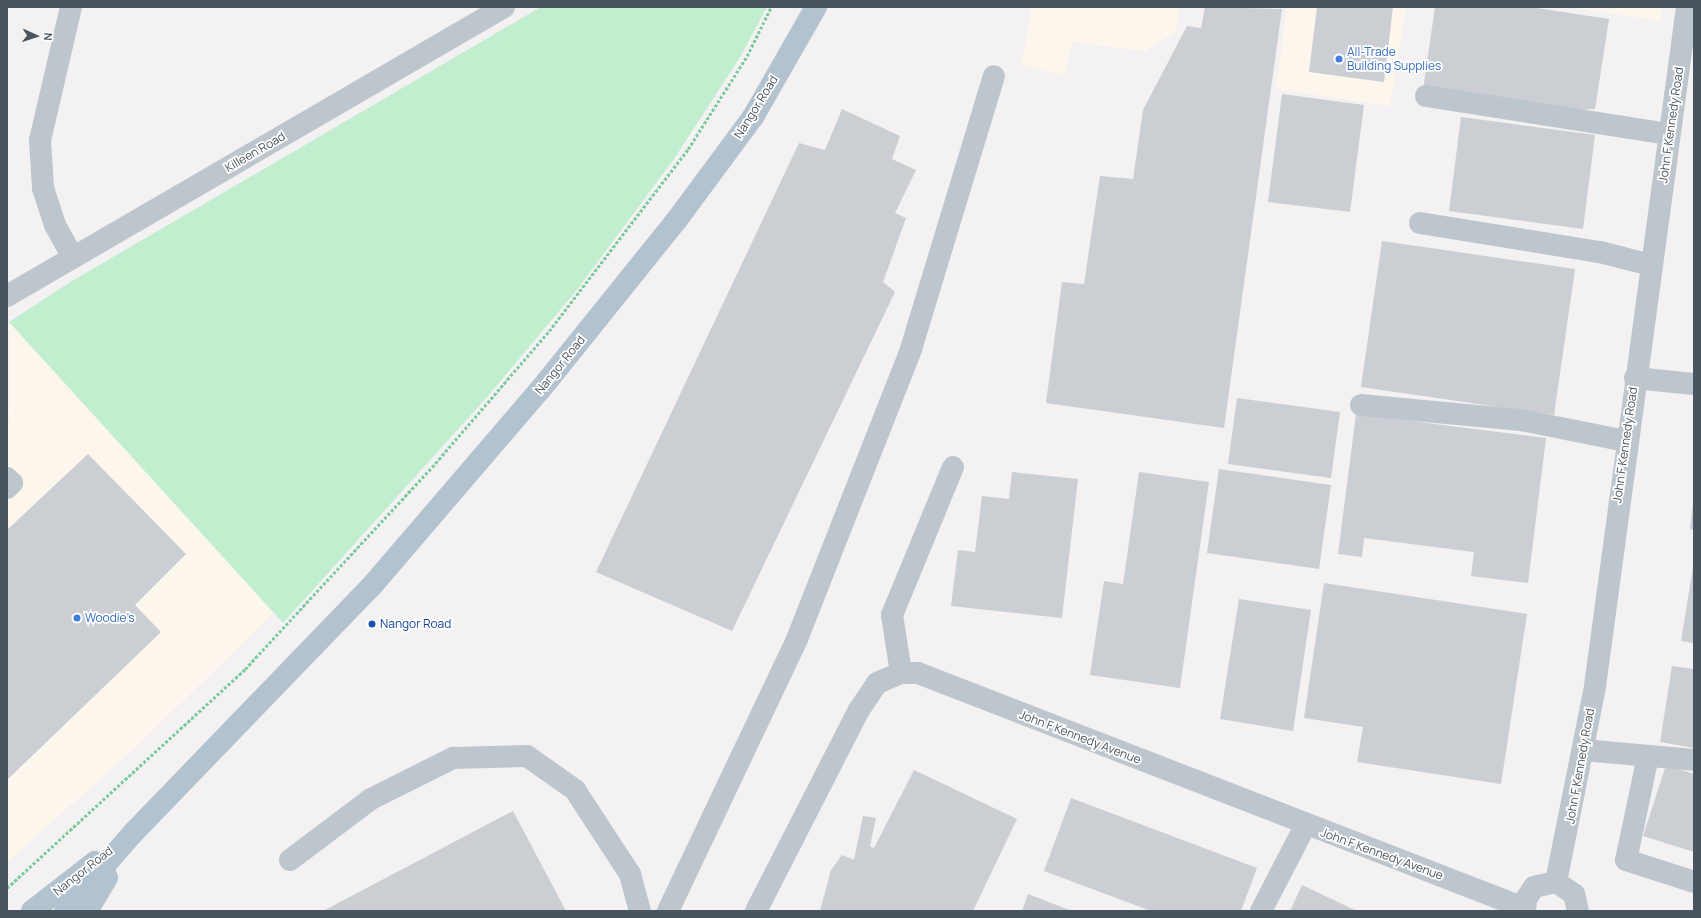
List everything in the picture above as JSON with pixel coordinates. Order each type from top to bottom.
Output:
[{"type":"main road","name":"Nangor Road","points":[[65,911],[134,832],[370,588],[540,390],[676,221],[753,117],[816,7]]},
{"type":"main road","name":"Nangor Road","points":[[32,911],[134,832]]},
{"type":"main road","points":[[87,911],[134,832]]},
{"type":"street","points":[[71,7],[40,140],[43,188],[55,225],[73,257]]},
{"type":"street","name":"Killeen Road","points":[[7,296],[504,7]]},
{"type":"street","name":"John F Kennedy Road","points":[[1556,882],[1583,750],[1687,7]]},
{"type":"street","points":[[668,911],[756,729],[809,610],[911,349],[994,76]]},
{"type":"street","points":[[1426,96],[1669,134]]},
{"type":"street","points":[[1420,223],[1592,251],[1652,265]]},
{"type":"street","points":[[1635,378],[1694,384]]},
{"type":"street","points":[[1361,405],[1521,420],[1626,441]]},
{"type":"street","points":[[901,674],[892,615],[953,467]]},
{"type":"street","points":[[7,478],[12,483],[7,488]]},
{"type":"street","name":"John F Kennedy Avenue","points":[[756,911],[859,710],[877,683],[901,674],[918,673],[1305,826],[1524,910]]},
{"type":"street","points":[[1583,750],[1694,760]]},
{"type":"street","points":[[290,860],[371,799],[453,758],[527,756],[575,790],[630,874],[640,911]]},
{"type":"street","points":[[1648,756],[1626,860],[1694,882]]},
{"type":"street","points":[[1261,911],[1305,826]]},
{"type":"street","points":[[1524,910],[1534,888],[1556,882],[1574,894],[1578,911]]},
{"type":"path","points":[[7,888],[245,669],[432,467],[549,331],[688,149],[747,56],[771,7]]},
{"type":"shaded area","points":[[1032,7],[1179,7],[1176,32],[1145,51],[1072,42],[1065,76],[1021,65]]},
{"type":"shaded area","name":"All-Trade Building Supplies","points":[[1287,7],[1406,7],[1390,106],[1276,89]]},
{"type":"shaded area","points":[[1569,7],[1663,7],[1661,21]]},
{"type":"shaded area","points":[[9,322],[274,612],[133,750],[7,862]]},
{"type":"green space","points":[[541,7],[767,7],[739,59],[674,159],[576,291],[488,396],[283,623],[9,322],[72,281]]},
{"type":"building","points":[[1205,7],[1282,9],[1224,428],[1046,403],[1062,282],[1084,284],[1100,176],[1133,179],[1143,110],[1187,26],[1201,28]]},
{"type":"building","points":[[1317,7],[1393,7],[1384,82],[1309,72]]},
{"type":"building","points":[[1435,7],[1530,7],[1609,19],[1595,109],[1540,112],[1426,96],[1424,83]]},
{"type":"building","points":[[1282,94],[1364,105],[1350,212],[1268,202]]},
{"type":"building","points":[[842,109],[900,136],[892,159],[916,170],[895,213],[906,218],[883,282],[895,292],[732,631],[596,572],[799,143],[825,150]]},
{"type":"building","points":[[1461,117],[1595,135],[1583,229],[1449,211]]},
{"type":"building","points":[[1382,241],[1575,269],[1554,415],[1361,387]]},
{"type":"building","points":[[1237,398],[1340,412],[1331,478],[1228,464]]},
{"type":"building","points":[[1356,414],[1546,438],[1528,583],[1471,576],[1474,552],[1364,538],[1362,557],[1338,554]]},
{"type":"building","name":"Woodie's","points":[[88,454],[186,554],[135,605],[161,632],[7,780],[7,530]]},
{"type":"building","points":[[1219,469],[1331,485],[1319,569],[1207,553]]},
{"type":"building","points":[[1012,472],[1078,479],[1062,618],[951,606],[958,550],[975,552],[982,496],[1009,499]]},
{"type":"building","points":[[1139,472],[1209,482],[1180,688],[1090,675],[1104,581],[1123,584]]},
{"type":"building","points":[[1694,503],[1694,530],[1690,529]]},
{"type":"building","points":[[1694,567],[1694,643],[1681,641]]},
{"type":"building","points":[[1324,583],[1527,614],[1501,784],[1357,762],[1363,727],[1304,718]]},
{"type":"building","points":[[1239,599],[1311,610],[1293,731],[1220,719]]},
{"type":"building","points":[[1672,666],[1694,669],[1694,748],[1660,742]]},
{"type":"building","points":[[1666,765],[1694,774],[1694,852],[1643,836]]},
{"type":"building","points":[[914,770],[1017,819],[973,911],[820,911],[831,870],[842,855],[854,860],[863,816],[876,818],[870,846],[874,848]]},
{"type":"building","points":[[1071,798],[1257,868],[1241,911],[1151,911],[1044,871]]},
{"type":"building","points":[[513,811],[566,911],[323,911]]},
{"type":"building","points":[[1302,885],[1357,911],[1290,911]]},
{"type":"building","points":[[1028,894],[1072,911],[1022,911]]},
{"type":"place","name":"All-Trade Building Supplies","points":[[1339,59]]},
{"type":"place","name":"Woodie's","points":[[77,618]]},
{"type":"place","name":"Nangor Road","points":[[372,624]]}]
